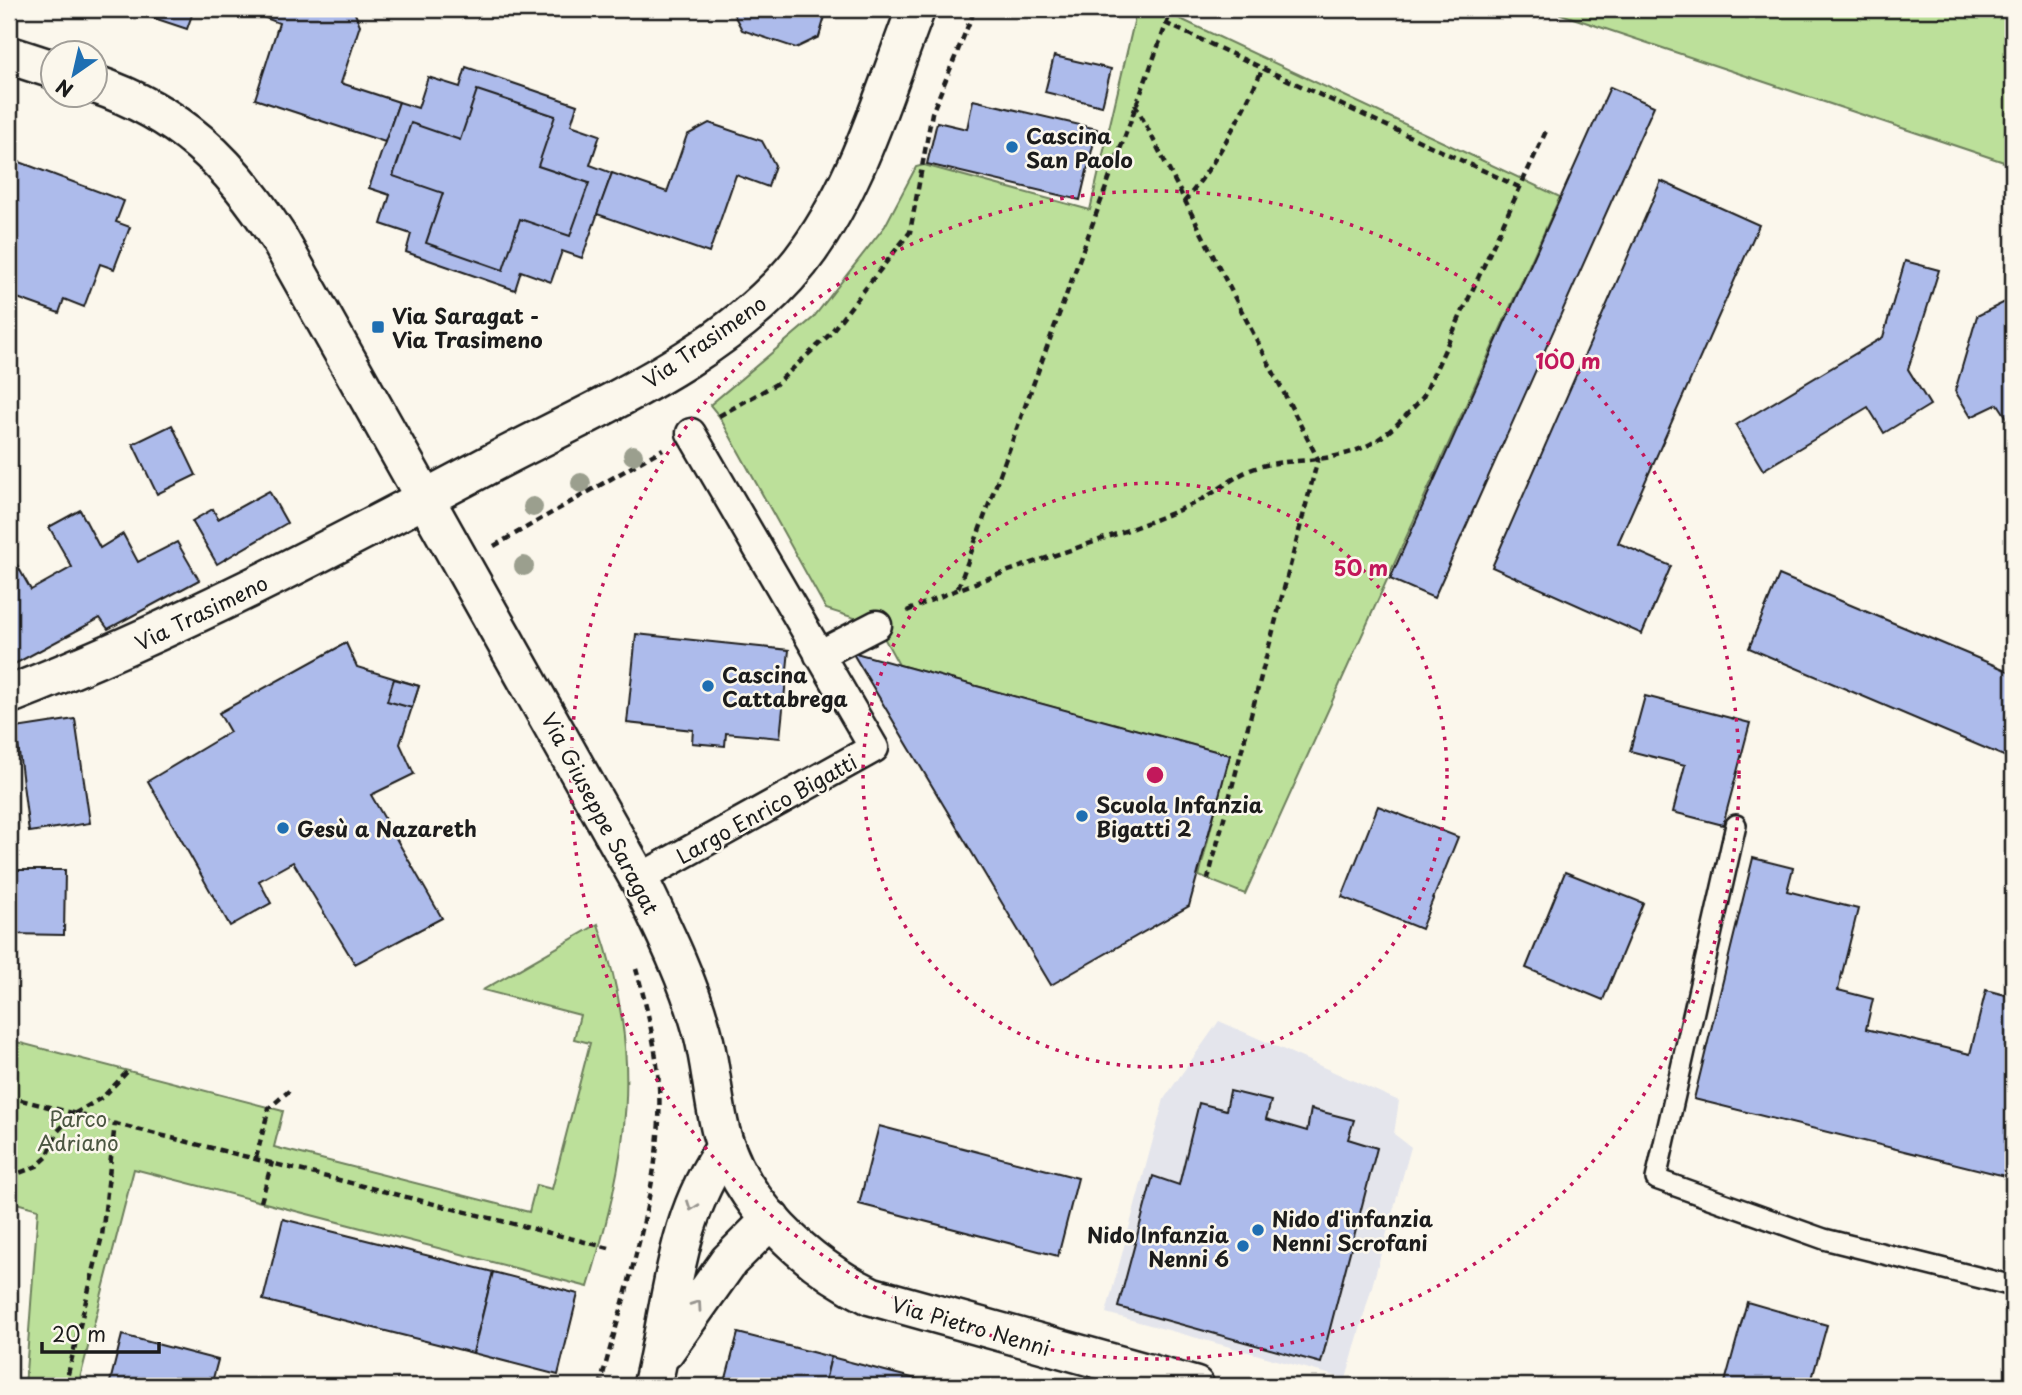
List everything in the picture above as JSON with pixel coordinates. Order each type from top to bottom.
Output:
[{"type":"street","name":"Via Trasimeno","points":[[9,695],[165,631],[646,383],[723,333],[768,297],[809,250],[840,201],[916,9]]},
{"type":"street","points":[[9,55],[38,64]]},
{"type":"street","points":[[108,90],[134,100],[176,123],[214,153],[242,183],[278,236],[425,499]]},
{"type":"street","name":"Largo Enrico Bigatti","points":[[642,885],[639,878],[874,748],[691,433]]},
{"type":"street","name":"Via Giuseppe Saragat","points":[[425,499],[642,885],[679,962],[697,1012],[726,1147],[742,1178],[771,1219]]},
{"type":"street","points":[[819,655],[877,625]]},
{"type":"street","points":[[655,1374],[678,1249],[695,1198],[726,1147]]},
{"type":"street","points":[[655,1374],[729,1261],[771,1219]]},
{"type":"street","name":"Via Pietro Nenni","points":[[771,1219],[802,1253],[824,1270],[871,1296],[1195,1386]]},
{"type":"lane","points":[[1736,825],[1656,1179],[1824,1239],[2013,1286]]},
{"type":"path","points":[[958,587],[1170,15],[1166,9]]},
{"type":"path","points":[[1165,23],[1521,188]]},
{"type":"path","points":[[1184,202],[1207,175],[1234,132],[1262,68]]},
{"type":"path","points":[[1135,104],[1318,459],[1208,879]]},
{"type":"path","points":[[877,625],[958,587],[1196,502],[1250,470],[1286,460],[1318,459],[1369,447],[1395,428],[1423,397],[1547,129]]},
{"type":"path","points":[[600,1386],[651,1185],[657,1141],[658,1075],[647,1006],[635,968]]},
{"type":"path","points":[[9,1177],[37,1166],[47,1157],[58,1131],[74,1114],[103,1097],[127,1072]]},
{"type":"path","points":[[256,1158],[269,1108],[289,1091]]},
{"type":"path","points":[[9,1097],[609,1248]]},
{"type":"path","points":[[65,1386],[102,1236],[115,1123]]},
{"type":"path","points":[[261,1202],[272,1162]]},
{"type":"shaded area","name":"Nido d'infanzia Nenni Scrofani","points":[[1219,1021],[1399,1101],[1394,1134],[1411,1147],[1346,1379],[1106,1313],[1164,1099]]},
{"type":"green space","points":[[1137,9],[1170,14],[1560,197],[1245,894],[1199,876],[1229,755],[899,665],[877,625],[826,609],[719,416],[710,405],[813,318],[885,226],[916,167],[924,165],[1090,210]]},
{"type":"green space","points":[[1546,9],[2013,9],[2013,165]]},
{"type":"green space","name":"Parco Adriano","points":[[598,924],[613,973],[622,1020],[626,1106],[613,1193],[588,1287],[134,1169],[78,1386],[25,1386],[38,1209],[9,1201],[9,1040],[283,1111],[274,1147],[529,1212],[536,1185],[552,1189],[590,1043],[574,1039],[580,1015],[483,990]]},
{"type":"building","points":[[127,9],[194,9],[187,29]]},
{"type":"building","points":[[242,9],[353,9],[360,25],[341,83],[399,102],[385,142],[255,99],[279,23]]},
{"type":"building","points":[[731,9],[812,9],[826,13],[819,37],[796,48],[742,30]]},
{"type":"building","points":[[1054,56],[1111,69],[1102,106],[1045,92]]},
{"type":"building","points":[[466,67],[577,105],[571,125],[600,135],[590,165],[612,173],[582,258],[562,251],[551,282],[521,271],[515,290],[406,252],[411,234],[381,224],[390,195],[369,188],[399,102],[418,108],[428,77],[460,87]]},
{"type":"building","points":[[1610,87],[1654,106],[1434,598],[1390,579]]},
{"type":"building","points":[[477,90],[555,116],[538,166],[589,183],[570,236],[520,219],[503,270],[426,243],[443,193],[393,176],[411,123],[460,140]]},
{"type":"building","name":"Cascina San Paolo","points":[[973,100],[1097,129],[1080,200],[927,164],[937,122],[967,129]]},
{"type":"building","points":[[709,123],[762,141],[775,165],[768,187],[736,175],[709,253],[597,214],[612,173],[667,192],[687,135]]},
{"type":"building","points":[[9,158],[124,201],[116,222],[130,227],[114,269],[100,264],[84,307],[64,299],[59,313],[9,295]]},
{"type":"building","points":[[1661,181],[1759,225],[1618,543],[1671,566],[1642,634],[1492,567]]},
{"type":"building","points":[[1905,261],[1939,270],[1908,369],[1930,405],[1884,433],[1868,407],[1763,470],[1736,425],[1883,337]]},
{"type":"building","points":[[2005,302],[2013,317],[2013,427],[1998,404],[1971,417],[1955,391],[1977,316]]},
{"type":"building","points":[[172,425],[196,475],[157,494],[133,444]]},
{"type":"building","points":[[269,491],[287,523],[217,564],[192,521],[213,509],[218,519]]},
{"type":"building","points":[[80,510],[100,548],[123,534],[138,562],[177,542],[199,580],[108,629],[100,618],[9,667],[9,570],[17,565],[31,590],[72,567],[49,527]]},
{"type":"building","points":[[1779,575],[2013,673],[2013,760],[1749,648]]},
{"type":"building","name":"Cascina Cattabrega","points":[[636,634],[789,650],[780,738],[726,733],[725,746],[692,743],[693,730],[627,723]]},
{"type":"building","name":"Gesù a Nazareth","points":[[346,643],[357,667],[419,686],[400,744],[414,774],[371,795],[442,918],[355,964],[293,862],[259,881],[271,903],[230,926],[148,781],[230,732],[219,713]]},
{"type":"building","name":"Scuola Infanzia Bigatti 2","points":[[852,652],[1230,755],[1189,906],[1051,985]]},
{"type":"building","points":[[394,679],[419,686],[412,708],[387,701]]},
{"type":"building","points":[[1645,696],[1750,723],[1723,825],[1673,812],[1685,765],[1630,751]]},
{"type":"building","points":[[75,719],[90,823],[29,832],[16,728]]},
{"type":"building","points":[[1378,806],[1458,837],[1421,929],[1342,897]]},
{"type":"building","points":[[1753,858],[1793,868],[1787,891],[1858,909],[1838,990],[1873,999],[1866,1029],[1970,1054],[1986,990],[2013,997],[2013,1178],[1694,1099]]},
{"type":"building","points":[[9,870],[65,870],[64,935],[9,934]]},
{"type":"building","points":[[1565,872],[1643,903],[1603,1000],[1526,968]]},
{"type":"building","name":"Nido d'infanzia Nenni Scrofani","points":[[1230,1091],[1271,1101],[1266,1119],[1307,1131],[1311,1109],[1354,1120],[1348,1139],[1377,1148],[1321,1363],[1118,1307],[1153,1176],[1179,1185],[1199,1103],[1226,1110]]},
{"type":"building","points":[[879,1126],[1078,1178],[1058,1256],[859,1204]]},
{"type":"building","points":[[283,1219],[493,1272],[473,1353],[263,1300]]},
{"type":"building","points":[[493,1272],[578,1294],[558,1375],[473,1353]]},
{"type":"building","points":[[1747,1302],[1827,1325],[1810,1386],[1724,1386]]},
{"type":"building","points":[[738,1333],[831,1357],[824,1386],[724,1386]]},
{"type":"building","points":[[122,1335],[218,1360],[211,1386],[109,1386]]},
{"type":"building","points":[[831,1357],[943,1386],[824,1386]]},
{"type":"place","name":"Cascina San Paolo","points":[[1012,147]]},
{"type":"place","name":"Via Saragat - Via Trasimeno","points":[[378,327]]},
{"type":"place","name":"Cascina Cattabrega","points":[[708,686]]},
{"type":"place","name":"Scuola Infanzia Bigatti 2","points":[[1082,816]]},
{"type":"place","name":"Gesù a Nazareth","points":[[283,828]]},
{"type":"place","name":"Nido d'infanzia Nenni Scrofani","points":[[1258,1230]]},
{"type":"place","name":"Nido Infanzia Nenni 6","points":[[1243,1246]]}]
